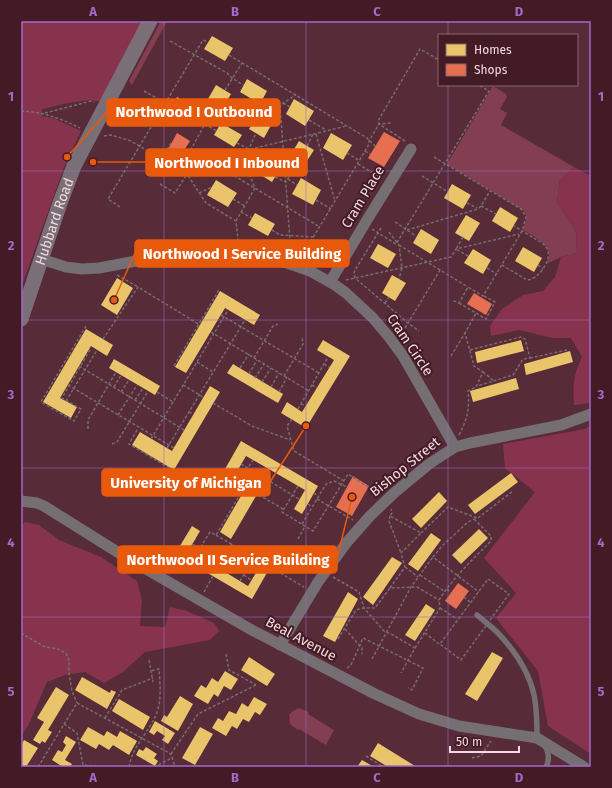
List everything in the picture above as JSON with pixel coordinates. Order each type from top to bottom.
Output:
[{"type":"street","name":"Hubbard Road","points":[[21,319],[74,166],[150,21]]},
{"type":"street","name":"Cram Place","points":[[333,284],[408,146]]},
{"type":"street","name":"Cram Circle","points":[[41,258],[66,267],[82,269],[99,268],[194,250],[240,250],[301,268],[333,284],[362,307],[389,337],[403,356],[456,442]]},
{"type":"street","name":"Bishop Street","points":[[280,645],[318,582],[347,542],[394,492],[456,442],[470,443],[561,425],[591,414]]},
{"type":"street","name":"Beal Avenue","points":[[21,501],[37,503],[44,506],[134,562],[250,629],[348,680],[419,714],[459,726],[540,740],[584,767]]},
{"type":"lane","points":[[477,615],[498,633],[520,661],[528,676],[534,694],[540,740],[548,753],[546,767]]},
{"type":"path","points":[[120,206],[108,199],[203,40],[208,42]]},
{"type":"path","points":[[170,41],[227,73],[243,85]]},
{"type":"path","points":[[369,140],[379,124],[378,121],[420,49],[438,59]]},
{"type":"path","points":[[229,55],[369,140],[370,144],[320,228],[312,240],[293,255],[280,105]]},
{"type":"path","points":[[224,90],[242,63]]},
{"type":"path","points":[[396,244],[489,91],[481,86]]},
{"type":"path","points":[[144,91],[166,103]]},
{"type":"path","points":[[205,124],[272,105],[280,105],[296,95]]},
{"type":"path","points":[[263,99],[272,105]]},
{"type":"path","points":[[167,100],[173,104]]},
{"type":"path","points":[[44,113],[92,102],[96,103]]},
{"type":"path","points":[[283,103],[290,107]]},
{"type":"path","points":[[268,113],[272,105]]},
{"type":"path","points":[[167,173],[180,169],[212,110]]},
{"type":"path","points":[[21,111],[44,113],[59,118],[82,129]]},
{"type":"path","points":[[193,116],[217,131]]},
{"type":"path","points":[[309,120],[327,131]]},
{"type":"path","points":[[379,124],[391,122]]},
{"type":"path","points":[[379,124],[404,139],[408,146]]},
{"type":"path","points":[[182,165],[347,126]]},
{"type":"path","points":[[242,156],[249,149],[256,133]]},
{"type":"path","points":[[307,146],[314,134]]},
{"type":"path","points":[[316,134],[335,202]]},
{"type":"path","points":[[101,136],[116,136],[140,145],[180,169],[187,174],[206,203],[236,221]]},
{"type":"path","points":[[237,143],[249,149]]},
{"type":"path","points":[[157,167],[171,144]]},
{"type":"path","points":[[370,144],[375,146]]},
{"type":"path","points":[[185,149],[206,159],[320,228]]},
{"type":"path","points":[[365,151],[370,154]]},
{"type":"path","points":[[347,153],[360,161]]},
{"type":"path","points":[[242,156],[254,163]]},
{"type":"path","points":[[242,156],[255,188]]},
{"type":"path","points":[[169,163],[173,157]]},
{"type":"path","points":[[434,157],[524,212],[526,217],[522,231],[483,296]]},
{"type":"path","points":[[358,164],[380,177],[385,178]]},
{"type":"path","points":[[286,182],[295,166]]},
{"type":"path","points":[[160,184],[175,193],[187,174]]},
{"type":"path","points":[[422,176],[448,192]]},
{"type":"path","points":[[275,177],[286,182]]},
{"type":"path","points":[[288,179],[297,185]]},
{"type":"path","points":[[199,193],[212,187]]},
{"type":"path","points":[[240,250],[236,221],[255,188]]},
{"type":"path","points":[[406,229],[478,208],[481,206],[490,191]]},
{"type":"path","points":[[233,199],[245,206]]},
{"type":"path","points":[[316,200],[331,209]]},
{"type":"path","points":[[467,203],[478,208]]},
{"type":"path","points":[[481,206],[496,214]]},
{"type":"path","points":[[241,212],[252,218]]},
{"type":"path","points":[[395,222],[416,236]]},
{"type":"path","points":[[502,265],[527,280],[536,278],[549,256],[546,246],[514,226]]},
{"type":"path","points":[[381,228],[355,270],[355,278],[419,331]]},
{"type":"path","points":[[371,229],[495,302],[486,319],[452,300]]},
{"type":"path","points":[[272,230],[280,235],[290,234],[314,237]]},
{"type":"path","points":[[389,232],[396,244]]},
{"type":"path","points":[[456,249],[520,234]]},
{"type":"path","points":[[333,284],[451,257],[463,237]]},
{"type":"path","points":[[304,259],[334,254],[312,240]]},
{"type":"path","points":[[399,245],[402,268],[399,279]]},
{"type":"path","points":[[456,249],[468,256]]},
{"type":"path","points":[[538,265],[543,268]]},
{"type":"path","points":[[487,268],[497,274]]},
{"type":"path","points":[[405,328],[440,271]]},
{"type":"path","points":[[115,274],[199,325]]},
{"type":"path","points":[[103,339],[138,287]]},
{"type":"path","points":[[459,303],[468,287]]},
{"type":"path","points":[[174,366],[219,290]]},
{"type":"path","points":[[385,304],[389,297]]},
{"type":"path","points":[[151,439],[228,310]]},
{"type":"path","points":[[451,356],[476,313]]},
{"type":"path","points":[[221,314],[319,373]]},
{"type":"path","points":[[167,448],[245,320]]},
{"type":"path","points":[[254,358],[273,326],[278,324]]},
{"type":"path","points":[[86,326],[41,402],[74,422],[81,409],[62,398],[91,348]]},
{"type":"path","points":[[211,332],[308,391]]},
{"type":"path","points":[[465,333],[474,366],[494,381]]},
{"type":"path","points":[[284,376],[302,344],[302,337]]},
{"type":"path","points":[[470,350],[521,337],[525,339],[530,358]]},
{"type":"path","points":[[66,401],[97,350]]},
{"type":"path","points":[[456,442],[467,418],[469,390],[513,375],[523,359],[567,350]]},
{"type":"path","points":[[240,368],[249,354]]},
{"type":"path","points":[[298,409],[328,357]]},
{"type":"path","points":[[249,374],[257,360]]},
{"type":"path","points":[[197,362],[213,372]]},
{"type":"path","points":[[255,378],[264,364]]},
{"type":"path","points":[[324,364],[330,367]]},
{"type":"path","points":[[79,367],[184,430]]},
{"type":"path","points":[[262,382],[271,368]]},
{"type":"path","points":[[88,429],[88,420],[116,372]]},
{"type":"path","points":[[271,387],[279,372]]},
{"type":"path","points":[[476,387],[483,372]]},
{"type":"path","points":[[114,388],[121,375]]},
{"type":"path","points":[[279,392],[287,377]]},
{"type":"path","points":[[121,392],[129,380]]},
{"type":"path","points":[[118,415],[137,385]]},
{"type":"path","points":[[312,385],[317,388]]},
{"type":"path","points":[[68,386],[174,448]]},
{"type":"path","points":[[183,386],[203,398]]},
{"type":"path","points":[[135,400],[143,388]]},
{"type":"path","points":[[112,444],[117,442],[148,391]]},
{"type":"path","points":[[157,392],[173,402]]},
{"type":"path","points":[[214,403],[252,426],[290,440]]},
{"type":"path","points":[[301,404],[306,406]]},
{"type":"path","points":[[189,412],[194,414]]},
{"type":"path","points":[[292,419],[287,426],[294,451],[344,481]]},
{"type":"path","points":[[137,430],[129,444],[174,471]]},
{"type":"path","points":[[253,460],[239,482],[284,509]]},
{"type":"path","points":[[241,464],[299,499]]},
{"type":"path","points":[[270,482],[275,473]]},
{"type":"path","points":[[298,486],[282,512],[313,531],[348,474],[373,490],[380,497]]},
{"type":"path","points":[[302,524],[326,484],[334,482],[347,487]]},
{"type":"path","points":[[216,535],[245,486]]},
{"type":"path","points":[[372,659],[411,587],[442,546],[468,522],[476,518],[513,491]]},
{"type":"path","points":[[314,493],[328,506],[355,521]]},
{"type":"path","points":[[308,504],[312,507]]},
{"type":"path","points":[[387,504],[392,510],[389,521],[405,567],[444,591]]},
{"type":"path","points":[[401,553],[448,507],[476,518],[491,536],[491,541],[457,575],[444,591],[439,600],[440,608],[401,673]]},
{"type":"path","points":[[390,516],[421,533]]},
{"type":"path","points":[[298,539],[305,526]]},
{"type":"path","points":[[196,555],[210,532],[306,589]]},
{"type":"path","points":[[192,544],[200,548]]},
{"type":"path","points":[[218,568],[232,544]]},
{"type":"path","points":[[240,581],[254,558],[269,554]]},
{"type":"path","points":[[433,557],[479,592]]},
{"type":"path","points":[[338,639],[356,610],[375,608],[405,567]]},
{"type":"path","points":[[244,575],[251,580]]},
{"type":"path","points":[[331,575],[359,592],[364,608],[384,631],[415,648]]},
{"type":"path","points":[[204,593],[213,576]]},
{"type":"path","points":[[390,588],[417,587],[439,600]]},
{"type":"path","points":[[447,589],[451,593]]},
{"type":"path","points":[[464,598],[470,602]]},
{"type":"path","points":[[440,608],[458,619]]},
{"type":"path","points":[[345,629],[360,645],[362,648],[362,654]]},
{"type":"path","points":[[21,633],[45,647],[62,650],[66,654],[69,660],[69,673],[72,691],[77,703],[171,754],[175,767]]},
{"type":"path","points":[[425,633],[440,644]]},
{"type":"path","points":[[349,671],[346,669],[351,665],[364,638],[423,668],[412,690],[408,688]]},
{"type":"path","points":[[171,754],[198,714],[256,685],[229,670],[226,654]]},
{"type":"path","points":[[149,660],[153,682]]},
{"type":"path","points":[[129,767],[131,756],[156,714],[160,697],[159,669],[151,671]]},
{"type":"path","points":[[105,718],[122,690],[153,678]]},
{"type":"path","points":[[38,767],[77,703]]},
{"type":"path","points":[[64,724],[77,733],[83,765],[103,767]]},
{"type":"path","points":[[472,758],[481,756],[493,739]]},
{"type":"path","points":[[366,756],[384,767]]},
{"type":"path","points":[[154,767],[172,758]]},
{"type":"shaded area","points":[[21,21],[591,21],[591,767],[21,767]]},
{"type":"shaded area","points":[[21,21],[143,21],[101,102],[80,101],[42,109],[42,116],[53,118],[81,131],[63,170],[21,288]]},
{"type":"shaded area","points":[[161,21],[167,21],[132,85],[129,81]]},
{"type":"shaded area","points":[[493,86],[506,94],[507,97],[500,109],[507,113],[501,125],[574,167],[560,180],[557,202],[576,232],[577,253],[561,257],[546,264],[549,258],[547,247],[544,243],[523,230],[527,217],[523,210],[447,164]]},
{"type":"shaded area","points":[[574,167],[589,175],[591,180],[591,403],[574,405],[574,380],[582,357],[571,338],[553,338],[519,330],[491,336],[490,326],[502,309],[523,295],[543,291],[555,277],[561,257],[577,253],[576,232],[557,202],[560,180]]},
{"type":"shaded area","points":[[591,425],[591,754],[548,726],[538,671],[496,618],[516,593],[484,558],[535,492],[505,468],[503,444],[585,429]]},
{"type":"shaded area","points":[[25,522],[39,525],[59,540],[101,557],[137,581],[142,601],[140,626],[165,627],[170,607],[187,611],[214,623],[219,631],[210,640],[145,652],[123,672],[104,683],[85,672],[65,675],[47,682],[28,726],[21,736],[21,527]]},
{"type":"shaded area","points":[[299,708],[309,712],[308,714],[334,730],[326,745],[290,724],[289,715]]},
{"type":"building: Homes","points":[[212,36],[233,48],[225,61],[204,49]]},
{"type":"building: Homes","points":[[247,79],[267,91],[260,104],[240,92]]},
{"type":"building: Homes","points":[[216,85],[231,94],[219,115],[204,106]]},
{"type":"building: Homes","points":[[177,97],[197,109],[189,123],[169,111]]},
{"type":"building: Homes","points":[[294,99],[314,111],[305,126],[286,114]]},
{"type":"building: Homes","points":[[261,109],[275,118],[264,138],[249,129]]},
{"type":"building: Homes","points":[[221,123],[242,135],[234,147],[214,135]]},
{"type":"building: Homes","points":[[331,133],[352,145],[343,160],[323,148]]},
{"type":"building: Homes","points":[[299,141],[314,150],[301,170],[287,161]]},
{"type":"building: Homes","points":[[259,154],[281,167],[272,182],[251,169]]},
{"type":"building: Homes","points":[[301,178],[321,190],[313,205],[292,194]]},
{"type":"building: Homes","points":[[216,180],[237,193],[228,207],[207,195]]},
{"type":"building: Homes","points":[[452,184],[471,195],[463,209],[444,198]]},
{"type":"building: Homes","points":[[500,207],[518,218],[510,232],[492,221]]},
{"type":"building: Homes","points":[[255,213],[275,224],[268,236],[248,225]]},
{"type":"building: Homes","points":[[466,215],[480,223],[469,241],[455,233]]},
{"type":"building: Homes","points":[[421,229],[439,240],[431,254],[413,243]]},
{"type":"building: Homes","points":[[378,244],[396,254],[388,268],[370,258]]},
{"type":"building: Homes","points":[[523,247],[542,258],[534,272],[515,261]]},
{"type":"building: Homes","points":[[473,249],[491,260],[483,274],[464,263]]},
{"type":"building: Homes","points":[[392,275],[406,283],[395,301],[382,293]]},
{"type":"building: Homes","points":[[117,278],[133,288],[117,315],[101,305]]},
{"type":"building: Homes","points":[[220,291],[260,315],[254,325],[225,308],[186,373],[175,367]]},
{"type":"building: Homes","points":[[86,329],[113,345],[107,356],[91,346],[60,398],[77,407],[71,418],[43,402]]},
{"type":"building: Homes","points":[[323,340],[350,356],[306,428],[281,413],[287,402],[302,412],[334,360],[317,350]]},
{"type":"building: Homes","points":[[521,340],[524,351],[477,363],[475,352]]},
{"type":"building: Homes","points":[[570,351],[573,362],[526,375],[524,364]]},
{"type":"building: Homes","points":[[114,359],[160,386],[155,395],[109,368]]},
{"type":"building: Homes","points":[[233,364],[283,394],[278,403],[227,373]]},
{"type":"building: Homes","points":[[516,378],[519,389],[473,402],[470,391]]},
{"type":"building: Homes","points":[[210,386],[220,392],[174,470],[132,445],[140,432],[172,451]]},
{"type":"building: Homes","points":[[241,441],[318,486],[302,514],[294,509],[305,490],[246,456],[235,475],[225,469]]},
{"type":"building: Homes","points":[[511,473],[518,482],[475,514],[468,505]]},
{"type":"building: Homes","points":[[245,489],[256,496],[231,539],[220,532]]},
{"type":"building: Homes","points":[[439,492],[447,501],[421,528],[412,519]]},
{"type":"building: Homes","points":[[192,526],[200,531],[189,550],[248,586],[260,566],[268,571],[252,599],[175,554]]},
{"type":"building: Homes","points":[[479,529],[488,538],[461,564],[452,555]]},
{"type":"building: Homes","points":[[431,533],[441,540],[418,571],[408,564]]},
{"type":"building: Homes","points":[[392,557],[402,563],[373,605],[363,597]]},
{"type":"building: Homes","points":[[348,592],[358,599],[335,642],[323,636]]},
{"type":"building: Homes","points":[[426,604],[435,610],[415,641],[405,635]]},
{"type":"building: Homes","points":[[492,652],[503,658],[477,701],[465,694]]},
{"type":"building: Homes","points":[[249,657],[275,674],[267,686],[241,670]]},
{"type":"building: Homes","points":[[225,671],[238,679],[231,690],[224,686],[218,697],[214,694],[208,704],[194,696],[201,685],[206,688],[212,678],[218,682]]},
{"type":"building: Homes","points":[[82,677],[110,693],[111,690],[116,692],[107,709],[75,690]]},
{"type":"building: Homes","points":[[56,687],[69,695],[48,730],[52,732],[45,743],[42,741],[40,744],[33,740],[44,722],[37,718]]},
{"type":"building: Homes","points":[[180,696],[193,704],[178,731],[161,721],[164,715],[167,717]]},
{"type":"building: Homes","points":[[254,697],[267,704],[260,715],[255,712],[249,722],[243,719],[237,729],[232,726],[226,736],[212,728],[218,718],[223,721],[229,711],[236,714],[242,703],[248,707]]},
{"type":"building: Homes","points":[[119,699],[150,717],[143,730],[112,711]]},
{"type":"building: Homes","points":[[155,721],[175,733],[168,744],[162,740],[165,736],[157,731],[154,735],[149,732]]},
{"type":"building: Homes","points":[[88,727],[104,736],[107,731],[117,737],[120,731],[137,741],[129,755],[113,745],[109,750],[99,744],[96,749],[80,740]]},
{"type":"building: Homes","points":[[200,727],[213,734],[195,765],[182,758]]},
{"type":"building: Homes","points":[[66,736],[76,742],[65,760],[72,764],[70,767],[63,767],[52,760],[58,750],[62,752],[66,745],[63,742]]},
{"type":"building: Homes","points":[[24,740],[38,748],[26,767],[21,767],[21,746]]},
{"type":"building: Homes","points":[[378,743],[415,766],[388,767],[370,756]]},
{"type":"building: Homes","points":[[146,747],[157,754],[154,758],[158,761],[155,766],[136,755],[139,749],[143,751]]},
{"type":"building: Homes","points":[[362,760],[374,767],[357,767]]},
{"type":"building: Shops","points":[[384,132],[400,141],[384,167],[368,158]]},
{"type":"building: Shops","points":[[177,133],[190,141],[178,160],[166,153]]},
{"type":"building: Shops","points":[[474,293],[492,304],[486,315],[467,304]]},
{"type":"building: Shops","points":[[353,476],[369,486],[352,516],[336,507]]},
{"type":"building: Shops","points":[[458,583],[469,591],[456,609],[445,601]]},
{"type":"place","name":"Northwood I Outbound","points":[[67,157]]},
{"type":"place","name":"Northwood I Inbound","points":[[93,162]]},
{"type":"place","name":"Northwood I Service Building","points":[[114,300]]},
{"type":"place","name":"University of Michigan","points":[[306,426]]},
{"type":"place","name":"Northwood II Service Building","points":[[352,497]]}]
